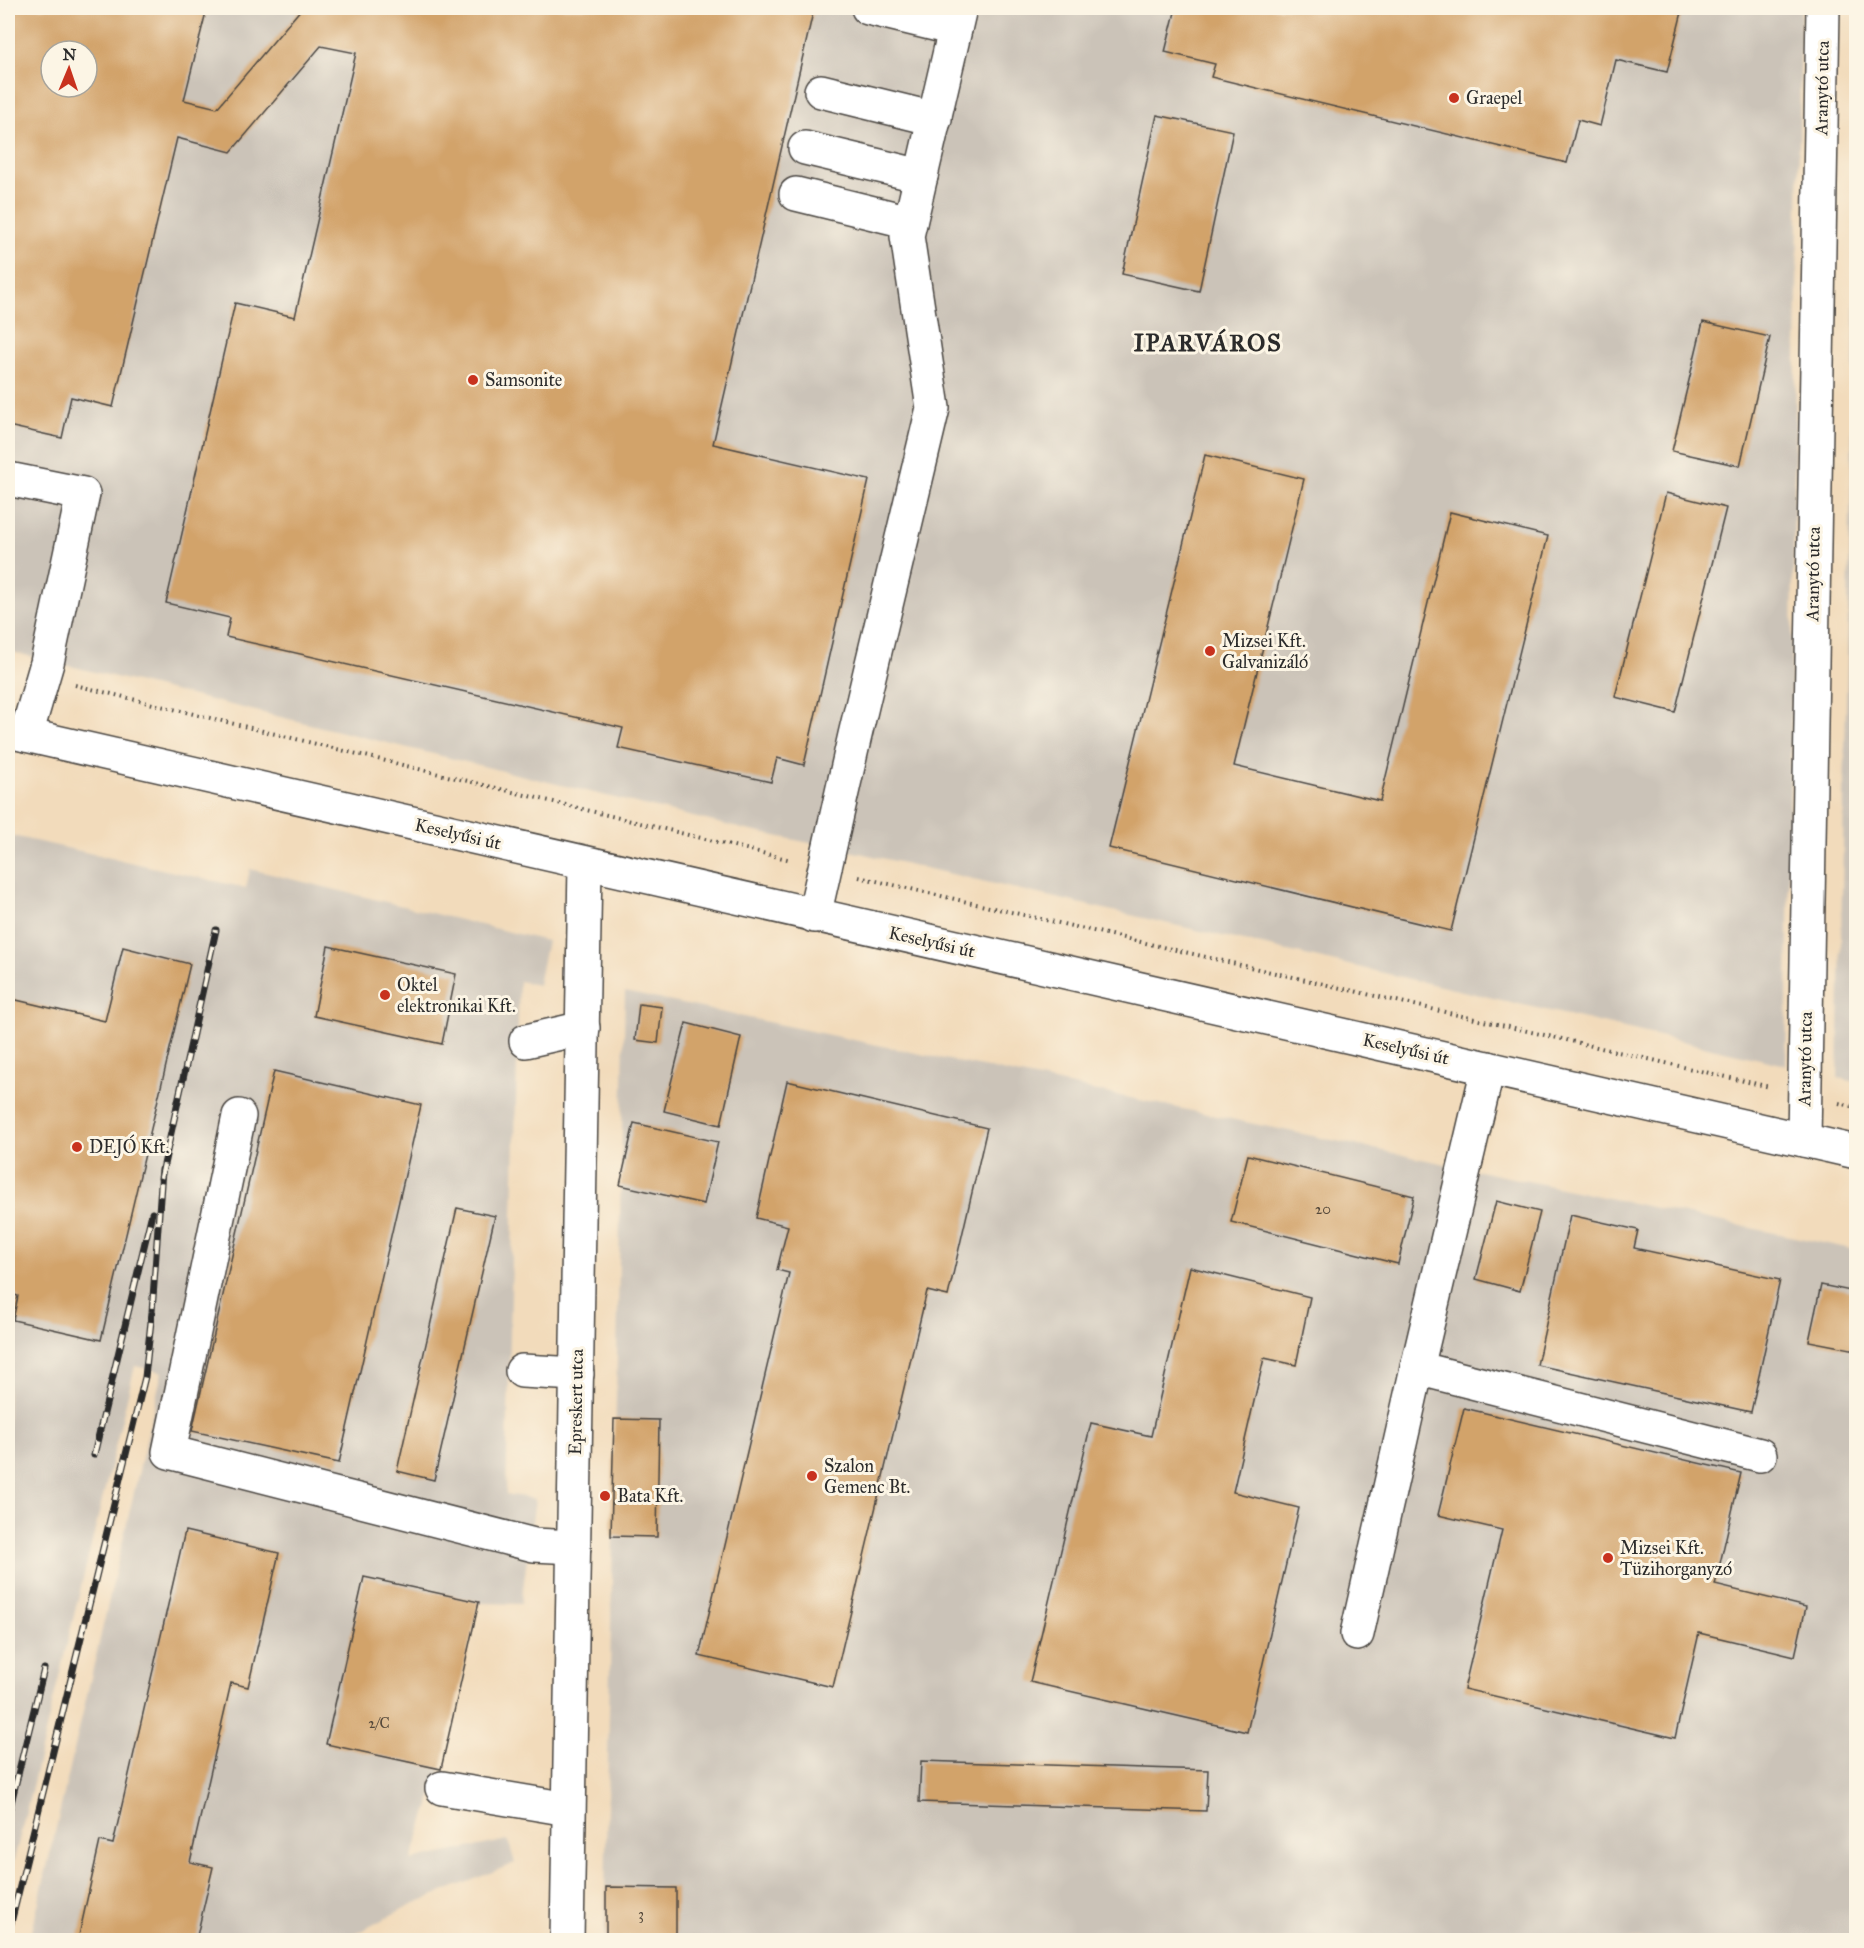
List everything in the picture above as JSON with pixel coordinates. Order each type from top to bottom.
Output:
[{"type":"street","points":[[814,916],[933,408],[907,236],[958,18],[868,8]]},
{"type":"street","name":"Aranytó utca","points":[[1804,1140],[1823,8]]},
{"type":"street","points":[[821,91],[935,119]]},
{"type":"street","points":[[805,148],[921,176]]},
{"type":"street","points":[[796,194],[910,222]]},
{"type":"street","points":[[8,479],[83,494],[43,677],[17,733]]},
{"type":"street","name":"Keselyűsi út","points":[[17,733],[1857,1152]]},
{"type":"street","name":"Epreskert utca","points":[[567,1941],[585,864]]},
{"type":"street","points":[[526,1041],[583,1028]]},
{"type":"street","points":[[1358,1634],[1417,1368],[1488,1068]]},
{"type":"street","points":[[239,1116],[169,1452],[534,1545],[573,1547]]},
{"type":"street","points":[[1417,1368],[1760,1455]]},
{"type":"street","points":[[522,1371],[577,1374]]},
{"type":"street","points":[[442,1788],[568,1809]]},
{"type":"path","points":[[43,677],[825,869],[1857,1107]]},
{"type":"shaded area","points":[[8,8],[1801,8],[1786,1065],[864,854],[751,831],[8,651]]},
{"type":"shaded area","points":[[1856,239],[1856,1082],[1838,1078]]},
{"type":"shaded area","points":[[8,835],[246,888],[250,869],[547,941],[538,985],[519,981],[506,1494],[535,1499],[521,1604],[479,1603],[441,1769],[411,1860],[508,1840],[515,1863],[410,1905],[344,1940],[30,1940],[162,1372],[135,1366],[8,1885]]},
{"type":"shaded area","points":[[625,992],[1856,1250],[1856,1940],[604,1940]]},
{"type":"building","name":"Samsonite","points":[[8,8],[207,8],[184,100],[217,108],[302,8],[348,8],[366,11],[367,8],[814,8],[713,444],[869,480],[804,765],[777,758],[771,782],[618,748],[623,728],[226,637],[230,618],[166,603],[235,303],[295,317],[356,53],[321,46],[231,152],[177,138],[113,407],[71,397],[62,438],[8,426]]},
{"type":"building","name":"Graepel","points":[[1176,8],[1683,8],[1667,72],[1616,60],[1600,126],[1578,120],[1567,163],[1211,77],[1215,64],[1165,52]]},
{"type":"building","points":[[1157,115],[1233,131],[1199,291],[1122,274]]},
{"type":"building","points":[[1703,322],[1770,337],[1740,466],[1672,451]]},
{"type":"building","name":"Mizsei Kft. Galvanizáló","points":[[1205,455],[1304,479],[1234,766],[1380,801],[1450,512],[1548,536],[1451,931],[1109,848]]},
{"type":"building","points":[[1666,493],[1726,508],[1675,712],[1615,697]]},
{"type":"building","name":"Oktel elektronikai Kft.","points":[[328,946],[456,974],[442,1044],[314,1016]]},
{"type":"building","name":"DEJÓ Kft.","points":[[123,947],[190,964],[101,1340],[13,1320],[18,1296],[8,1293],[8,998],[105,1021]]},
{"type":"building","points":[[639,1004],[662,1007],[658,1043],[635,1040]]},
{"type":"building","points":[[686,1023],[741,1037],[721,1125],[664,1111]]},
{"type":"building","points":[[274,1071],[421,1105],[339,1463],[192,1431]]},
{"type":"building","name":"Szalon Gemenc Bt.","points":[[787,1081],[987,1128],[948,1296],[927,1291],[833,1687],[699,1656],[789,1273],[777,1270],[788,1226],[756,1218]]},
{"type":"building","points":[[634,1123],[718,1142],[704,1204],[620,1185]]},
{"type":"building","points":[[1248,1155],[1414,1196],[1398,1264],[1231,1222]]},
{"type":"building","points":[[1496,1201],[1540,1212],[1520,1291],[1476,1279]]},
{"type":"building","points":[[457,1208],[495,1216],[434,1480],[397,1471]]},
{"type":"building","points":[[1570,1215],[1638,1230],[1634,1248],[1780,1280],[1751,1412],[1537,1365]]},
{"type":"building","points":[[1190,1267],[1310,1297],[1296,1365],[1264,1358],[1233,1492],[1299,1508],[1247,1732],[1030,1682],[1091,1423],[1151,1436]]},
{"type":"building","points":[[1821,1285],[1856,1292],[1856,1350],[1809,1341]]},
{"type":"building","name":"Mizsei Kft. Tüzihorganyzó","points":[[1464,1408],[1741,1473],[1715,1585],[1806,1607],[1795,1656],[1699,1633],[1675,1738],[1464,1689],[1502,1530],[1438,1515]]},
{"type":"building","points":[[614,1419],[659,1420],[657,1537],[611,1536]]},
{"type":"building","points":[[185,1531],[279,1553],[248,1687],[231,1683],[190,1862],[213,1867],[196,1940],[78,1940],[100,1841],[113,1844]]},
{"type":"building","points":[[364,1577],[479,1602],[441,1769],[326,1744]]},
{"type":"building","points":[[921,1761],[1208,1770],[1206,1811],[919,1802]]},
{"type":"building","points":[[606,1887],[676,1888],[676,1940],[606,1940]]},
{"type":"railway","points":[[161,1178],[216,930]]},
{"type":"railway","points":[[8,1935],[145,1377],[162,1170]]},
{"type":"railway","points":[[94,1455],[152,1213]]},
{"type":"railway","points":[[8,1815],[44,1669]]},
{"type":"place","name":"Graepel","points":[[1454,98]]},
{"type":"place","name":"Samsonite","points":[[473,380]]},
{"type":"place","name":"Mizsei Kft. Galvanizáló","points":[[1210,651]]},
{"type":"place","name":"Oktel elektronikai Kft.","points":[[385,995]]},
{"type":"place","name":"DEJÓ Kft.","points":[[77,1147]]},
{"type":"place","name":"Szalon Gemenc Bt.","points":[[812,1476]]},
{"type":"place","name":"Bata Kft.","points":[[605,1496]]},
{"type":"place","name":"Mizsei Kft. Tüzihorganyzó","points":[[1608,1558]]},
{"type":"district","name":"IPARVÁROS","points":[[1208,343]]}]
